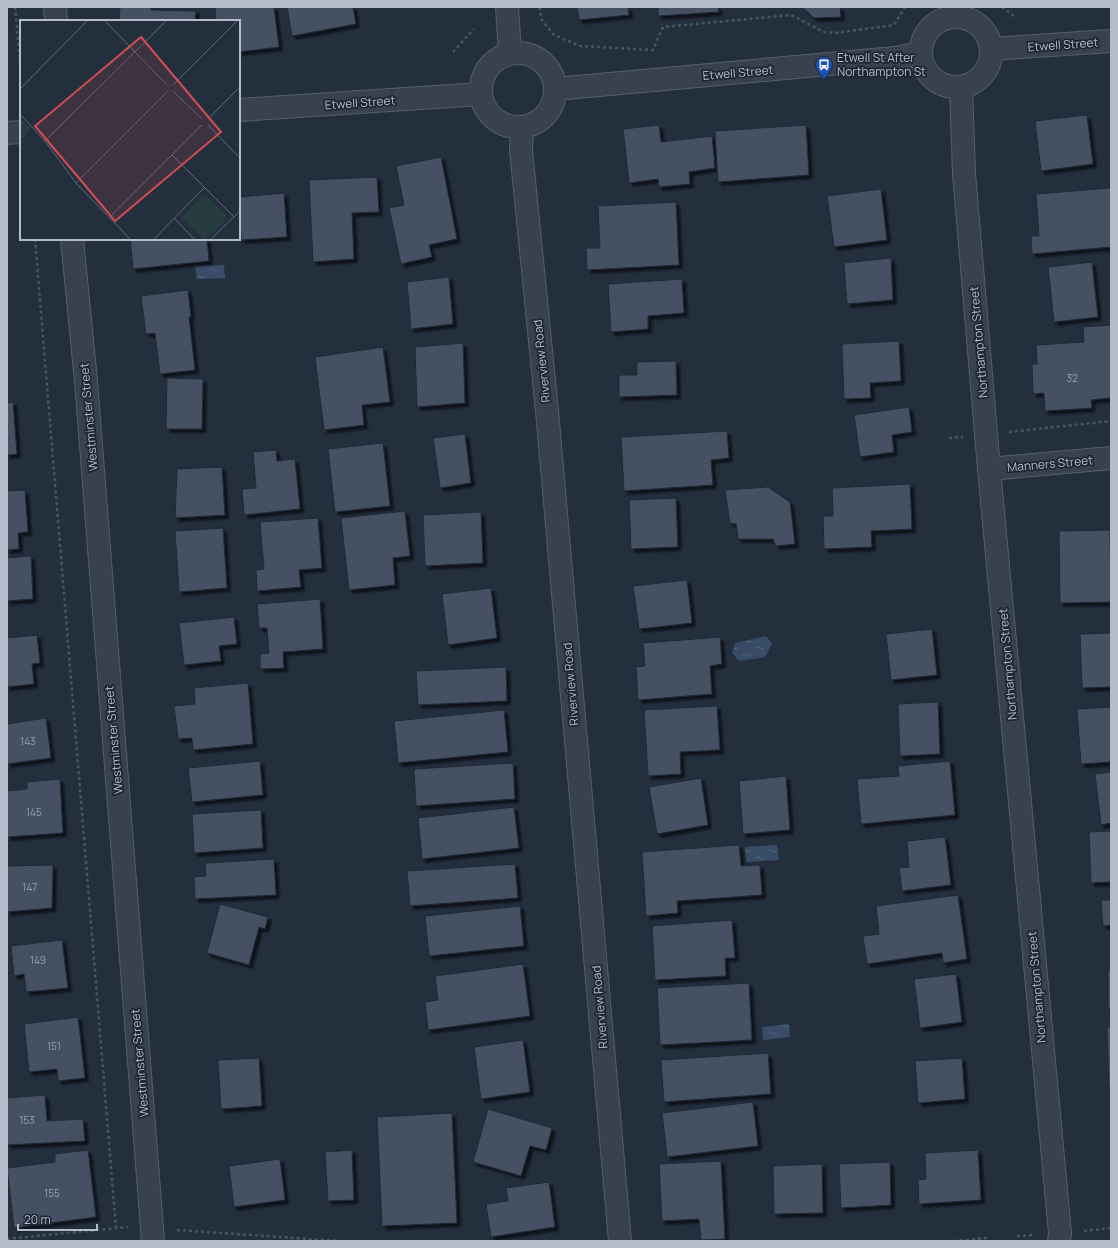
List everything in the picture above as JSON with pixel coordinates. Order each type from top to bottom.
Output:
[{"type":"street","points":[[55,7],[56,20]]},
{"type":"street","points":[[507,7],[510,53]]},
{"type":"street","points":[[951,12],[974,22],[982,28],[989,38],[991,49],[991,60],[987,70],[980,78],[971,84],[961,87],[949,87],[938,82],[929,75],[923,65],[921,53],[922,43],[926,34],[933,26],[951,12]]},
{"type":"street","name":"Etwell Street","points":[[991,49],[1111,41]]},
{"type":"street","points":[[521,52],[532,55],[541,60],[549,69],[555,90],[554,100],[549,110],[542,118],[532,124],[522,127],[510,127],[490,115],[484,106],[480,94],[484,73],[491,64],[500,57],[510,53],[521,52]]},
{"type":"street","name":"Etwell Street","points":[[555,90],[887,59],[921,53]]},
{"type":"street","name":"Northampton Street","points":[[961,87],[964,172],[1060,1241]]},
{"type":"street","name":"Etwell Street","points":[[240,110],[480,94]]},
{"type":"street","name":"Riverview Road","points":[[522,127],[521,150],[548,426],[620,1241]]},
{"type":"street","points":[[7,133],[20,132]]},
{"type":"street","name":"Westminster Street","points":[[72,240],[86,381],[153,1241]]},
{"type":"street","name":"Manners Street","points":[[990,470],[1111,458]]},
{"type":"path","points":[[15,7],[20,62]]},
{"type":"path","points":[[540,7],[541,19],[554,35],[580,46],[653,50],[663,27],[791,16],[824,32],[834,32],[894,25],[905,7]]},
{"type":"path","points":[[1002,7],[1015,18]]},
{"type":"path","points":[[453,52],[474,29]]},
{"type":"path","points":[[35,240],[116,1228]]},
{"type":"path","points":[[949,438],[1111,421]]},
{"type":"path","points":[[954,1241],[987,1238]]},
{"type":"water","points":[[224,265],[225,278],[197,279],[195,266]]},
{"type":"water","points":[[766,636],[772,644],[765,657],[739,661],[732,653],[735,643]]},
{"type":"water","points":[[777,845],[779,860],[746,862],[745,847]]},
{"type":"water","points":[[789,1024],[790,1037],[763,1040],[762,1027]]},
{"type":"building","points":[[120,7],[151,7],[151,10],[196,11],[195,20],[119,20]]},
{"type":"building","points":[[215,7],[274,7],[279,47],[240,52],[240,20],[216,20]]},
{"type":"building","points":[[287,7],[353,7],[356,24],[292,36]]},
{"type":"building","points":[[577,7],[628,7],[629,15],[579,20]]},
{"type":"building","points":[[658,7],[718,7],[719,12],[658,16]]},
{"type":"building","points":[[802,7],[840,7],[841,17],[814,18]]},
{"type":"building","points":[[1087,115],[1093,164],[1041,171],[1035,121]]},
{"type":"building","points":[[659,125],[661,142],[712,136],[715,168],[689,172],[690,184],[659,187],[658,179],[629,183],[623,129]]},
{"type":"building","points":[[806,125],[809,175],[718,182],[715,131]]},
{"type":"building","points":[[441,157],[457,239],[429,245],[432,257],[401,264],[389,208],[404,205],[396,166]]},
{"type":"building","points":[[377,177],[379,212],[352,213],[354,259],[313,262],[309,180]]},
{"type":"building","points":[[1111,188],[1111,247],[1032,254],[1031,236],[1039,236],[1036,194]]},
{"type":"building","points":[[881,189],[887,240],[834,247],[827,196]]},
{"type":"building","points":[[284,193],[287,237],[241,240],[240,197]]},
{"type":"building","points":[[676,202],[679,265],[587,270],[586,248],[600,248],[598,206]]},
{"type":"building","points":[[130,240],[207,240],[209,261],[133,269]]},
{"type":"building","points":[[891,258],[893,300],[847,304],[844,263]]},
{"type":"building","points":[[1092,262],[1098,317],[1054,322],[1048,267]]},
{"type":"building","points":[[449,277],[453,324],[411,329],[407,282]]},
{"type":"building","points":[[682,279],[684,313],[648,316],[648,329],[611,332],[608,284]]},
{"type":"building","points":[[188,290],[191,317],[189,317],[195,370],[160,374],[155,333],[146,334],[141,296]]},
{"type":"building","points":[[1111,325],[1111,398],[1091,400],[1092,408],[1045,411],[1044,393],[1033,394],[1032,364],[1037,364],[1036,345],[1084,342],[1083,327]]},
{"type":"building","points":[[899,341],[901,381],[870,383],[871,398],[844,399],[842,344]]},
{"type":"building","points":[[463,343],[465,403],[417,407],[415,347]]},
{"type":"building","points":[[383,347],[390,402],[362,405],[364,425],[324,430],[315,357]]},
{"type":"building","points":[[676,361],[677,395],[619,397],[619,375],[637,375],[637,362]]},
{"type":"building","points":[[167,378],[203,379],[202,429],[166,429]]},
{"type":"building","points":[[13,402],[17,454],[7,455],[7,403]]},
{"type":"building","points":[[909,407],[912,432],[892,435],[894,452],[860,457],[854,415]]},
{"type":"building","points":[[727,431],[729,458],[711,460],[713,485],[624,491],[621,437]]},
{"type":"building","points":[[465,434],[471,483],[440,488],[433,438]]},
{"type":"building","points":[[383,443],[390,506],[335,512],[328,449]]},
{"type":"building","points":[[276,450],[277,461],[295,459],[300,509],[244,515],[242,489],[256,488],[253,452]]},
{"type":"building","points":[[222,467],[225,515],[175,518],[177,469]]},
{"type":"building","points":[[910,484],[912,529],[871,531],[872,547],[824,549],[823,516],[833,516],[832,488]]},
{"type":"building","points":[[768,487],[790,502],[795,544],[776,546],[773,539],[738,539],[736,524],[730,523],[725,490]]},
{"type":"building","points":[[25,490],[28,532],[18,533],[19,549],[7,550],[7,491]]},
{"type":"building","points":[[676,498],[678,547],[631,549],[629,500]]},
{"type":"building","points":[[405,511],[410,556],[393,558],[395,585],[349,590],[341,518]]},
{"type":"building","points":[[481,512],[483,563],[425,566],[423,515]]},
{"type":"building","points":[[318,518],[322,568],[299,570],[301,587],[257,591],[256,570],[264,569],[260,522]]},
{"type":"building","points":[[223,528],[227,588],[179,592],[175,531]]},
{"type":"building","points":[[1110,530],[1111,602],[1060,603],[1059,531]]},
{"type":"building","points":[[31,556],[33,599],[7,601],[7,558]]},
{"type":"building","points":[[687,580],[692,623],[639,629],[633,586]]},
{"type":"building","points":[[491,588],[497,638],[448,645],[442,594]]},
{"type":"building","points":[[320,599],[323,649],[283,652],[284,668],[260,669],[260,654],[269,653],[267,628],[259,628],[257,604]]},
{"type":"building","points":[[234,617],[237,644],[219,646],[221,661],[184,665],[179,623]]},
{"type":"building","points":[[932,629],[937,675],[891,680],[886,634]]},
{"type":"building","points":[[1111,633],[1111,687],[1082,688],[1080,634]]},
{"type":"building","points":[[37,635],[40,663],[32,664],[34,684],[7,687],[7,638]]},
{"type":"building","points":[[720,637],[722,664],[710,666],[712,694],[638,700],[636,667],[645,666],[643,643]]},
{"type":"building","points":[[506,667],[507,701],[418,705],[416,671]]},
{"type":"building","points":[[248,683],[253,744],[193,750],[192,738],[178,739],[174,706],[195,704],[194,688]]},
{"type":"building","points":[[938,702],[940,754],[900,756],[898,704]]},
{"type":"building","points":[[717,706],[720,750],[680,752],[681,774],[648,776],[644,710]]},
{"type":"building","points":[[1111,707],[1111,762],[1081,764],[1077,709]]},
{"type":"building","points":[[504,710],[508,752],[398,763],[394,721]]},
{"type":"building","points":[[46,718],[51,758],[7,764],[7,724]]},
{"type":"building","points":[[260,761],[263,795],[192,802],[188,768]]},
{"type":"building","points":[[950,761],[955,815],[861,824],[857,779],[899,776],[898,766]]},
{"type":"building","points":[[513,763],[515,799],[416,806],[414,769]]},
{"type":"building","points":[[1111,772],[1111,823],[1101,825],[1095,774]]},
{"type":"building","points":[[786,776],[790,830],[743,834],[739,781]]},
{"type":"building","points":[[701,778],[708,825],[657,834],[649,787]]},
{"type":"building","points":[[60,779],[63,833],[7,837],[7,791],[27,789],[27,782]]},
{"type":"building","points":[[514,807],[519,848],[422,859],[418,818]]},
{"type":"building","points":[[261,810],[263,848],[194,853],[192,814]]},
{"type":"building","points":[[1111,831],[1111,882],[1091,883],[1089,832]]},
{"type":"building","points":[[945,837],[951,885],[902,891],[899,868],[909,867],[907,841]]},
{"type":"building","points":[[739,845],[741,866],[760,865],[762,895],[677,901],[678,913],[646,916],[642,852]]},
{"type":"building","points":[[274,859],[276,895],[195,899],[194,877],[206,876],[205,863]]},
{"type":"building","points":[[515,864],[518,898],[410,906],[407,871]]},
{"type":"building","points":[[53,865],[52,908],[7,912],[7,866]]},
{"type":"building","points":[[958,895],[967,959],[943,963],[942,953],[867,964],[863,936],[879,934],[876,906]]},
{"type":"building","points":[[1101,900],[1111,900],[1111,925],[1103,926]]},
{"type":"building","points":[[220,904],[268,917],[265,929],[259,927],[249,965],[207,953]]},
{"type":"building","points":[[520,906],[524,946],[429,956],[425,916]]},
{"type":"building","points":[[732,920],[735,958],[725,958],[726,976],[655,980],[652,926]]},
{"type":"building","points":[[62,940],[68,988],[26,992],[24,974],[14,976],[11,946]]},
{"type":"building","points":[[523,964],[530,1016],[428,1030],[425,1002],[438,1000],[435,976]]},
{"type":"building","points":[[1108,970],[1111,970],[1111,1008],[1108,1008]]},
{"type":"building","points":[[956,974],[962,1022],[920,1028],[914,979]]},
{"type":"building","points":[[749,983],[752,1040],[660,1045],[657,988]]},
{"type":"building","points":[[78,1017],[85,1078],[58,1081],[57,1069],[29,1072],[24,1024]]},
{"type":"building","points":[[1107,1027],[1111,1027],[1111,1087],[1109,1087]]},
{"type":"building","points":[[523,1040],[530,1092],[481,1099],[474,1047]]},
{"type":"building","points":[[768,1053],[771,1094],[664,1102],[661,1060]]},
{"type":"building","points":[[259,1058],[262,1106],[221,1109],[218,1060]]},
{"type":"building","points":[[962,1058],[965,1099],[918,1103],[915,1061]]},
{"type":"building","points":[[45,1095],[47,1121],[83,1119],[85,1141],[7,1145],[7,1098]]},
{"type":"building","points":[[753,1102],[758,1146],[667,1157],[662,1113]]},
{"type":"building","points":[[488,1109],[552,1128],[546,1150],[530,1146],[521,1176],[473,1162]]},
{"type":"building","points":[[452,1113],[457,1223],[382,1226],[377,1117]]},
{"type":"building","points":[[88,1150],[96,1217],[14,1228],[7,1168],[55,1162],[55,1154]]},
{"type":"building","points":[[352,1150],[354,1200],[328,1201],[325,1152]]},
{"type":"building","points":[[978,1150],[981,1200],[919,1204],[918,1180],[926,1179],[925,1153]]},
{"type":"building","points":[[280,1159],[285,1200],[234,1207],[229,1166]]},
{"type":"building","points":[[721,1161],[725,1239],[701,1240],[699,1219],[662,1221],[659,1164]]},
{"type":"building","points":[[890,1162],[891,1205],[841,1208],[839,1164]]},
{"type":"building","points":[[822,1164],[823,1213],[774,1214],[773,1166]]},
{"type":"building","points":[[549,1182],[555,1227],[491,1237],[486,1204],[508,1201],[506,1188]]},
{"type":"place","name":"Etwell St After Northampton St","points":[[824,80]]}]
